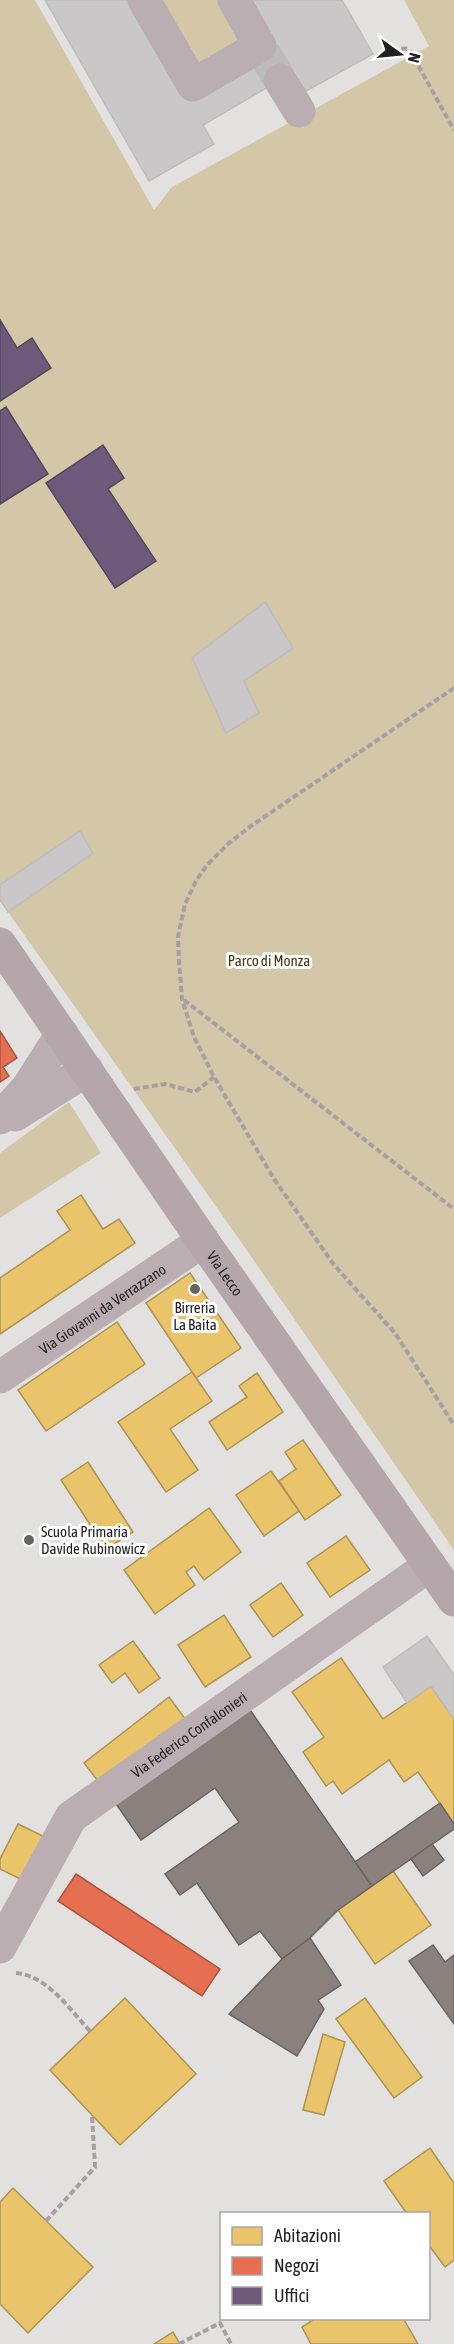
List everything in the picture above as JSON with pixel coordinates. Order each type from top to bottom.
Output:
[{"type":"main road","name":"Via Lecco","points":[[0,944],[454,1600]]},
{"type":"street","points":[[144,0],[194,85],[268,60]]},
{"type":"street","points":[[234,0],[299,111]]},
{"type":"street","points":[[0,1118],[28,1087],[62,1034]]},
{"type":"street","points":[[0,1124],[87,1070]]},
{"type":"street","name":"Via Giovanni da Verrazzano","points":[[0,1377],[204,1241]]},
{"type":"street","name":"Via Federico Confalonieri","points":[[0,1947],[70,1817],[430,1565]]},
{"type":"path","points":[[386,58],[396,50],[409,49],[454,130]]},
{"type":"path","points":[[454,688],[251,825],[207,865],[196,881],[185,904],[178,937],[182,999],[194,1037],[214,1077],[274,1179],[334,1264],[395,1333],[454,1425]]},
{"type":"path","points":[[182,999],[454,1209]]},
{"type":"path","points":[[110,1105],[133,1089],[165,1084],[195,1092],[214,1077]]},
{"type":"path","points":[[26,1974],[45,1984],[90,2031]]},
{"type":"path","points":[[45,2221],[95,2168],[92,2115]]},
{"type":"path","points":[[179,2343],[220,2323],[231,2344]]},
{"type":"green space","name":"Parco di Monza","points":[[0,0],[35,0],[154,210],[172,187],[429,46],[404,0],[454,0],[454,1550],[239,1239],[8,912],[93,853],[80,831],[0,885],[0,504],[48,474],[7,407],[0,411],[0,401],[51,368],[32,338],[17,348],[0,320]],"holes":[[[103,446],[124,478],[108,489],[156,561],[115,588],[46,483]],[[265,603],[244,681],[259,713],[226,732],[192,659]]]},
{"type":"green space","points":[[138,0],[241,0],[270,49],[192,94]]},
{"type":"green space","points":[[69,1102],[101,1153],[0,1218],[0,1153]]},
{"type":"building: Abitazioni","points":[[81,1195],[103,1229],[119,1219],[135,1243],[0,1334],[0,1278],[70,1230],[57,1211]]},
{"type":"building: Abitazioni","points":[[190,1273],[241,1348],[196,1378],[146,1303]]},
{"type":"building: Abitazioni","points":[[117,1322],[145,1364],[46,1431],[18,1390]]},
{"type":"building: Abitazioni","points":[[192,1372],[212,1401],[170,1429],[198,1470],[166,1492],[118,1422]]},
{"type":"building: Abitazioni","points":[[257,1373],[283,1412],[227,1450],[209,1422],[247,1397],[239,1386]]},
{"type":"building: Abitazioni","points":[[303,1440],[341,1495],[305,1520],[279,1481],[296,1469],[285,1452]]},
{"type":"building: Abitazioni","points":[[88,1462],[133,1532],[106,1549],[61,1480]]},
{"type":"building: Abitazioni","points":[[271,1471],[299,1511],[264,1536],[236,1495]]},
{"type":"building: Abitazioni","points":[[209,1508],[241,1552],[204,1580],[194,1566],[186,1572],[195,1585],[155,1614],[124,1570]]},
{"type":"building: Abitazioni","points":[[346,1536],[370,1570],[330,1597],[307,1563]]},
{"type":"building: Abitazioni","points":[[281,1583],[303,1615],[273,1637],[250,1605]]},
{"type":"building: Abitazioni","points":[[224,1615],[251,1657],[205,1687],[178,1645]]},
{"type":"building: Abitazioni","points":[[133,1641],[160,1678],[139,1693],[125,1673],[112,1683],[99,1665]]},
{"type":"building: Abitazioni","points":[[341,1658],[383,1719],[431,1686],[454,1719],[454,1824],[418,1772],[404,1782],[389,1760],[342,1794],[333,1781],[326,1786],[303,1752],[324,1737],[292,1692]]},
{"type":"building: Abitazioni","points":[[169,1697],[186,1720],[101,1785],[84,1763]]},
{"type":"building: Abitazioni","points":[[18,1824],[47,1838],[24,1881],[0,1869],[0,1859]]},
{"type":"building: Abitazioni","points":[[393,1871],[431,1925],[375,1964],[338,1910]]},
{"type":"building: Abitazioni","points":[[125,1998],[196,2074],[120,2145],[50,2070]]},
{"type":"building: Abitazioni","points":[[365,1998],[422,2077],[394,2098],[336,2019]]},
{"type":"building: Abitazioni","points":[[323,2034],[345,2042],[324,2115],[303,2110]]},
{"type":"building: Abitazioni","points":[[430,2148],[454,2183],[454,2260],[445,2267],[430,2247],[430,2212],[406,2212],[384,2181]]},
{"type":"building: Abitazioni","points":[[13,2188],[93,2267],[28,2333],[0,2304],[0,2202]]},
{"type":"building: Abitazioni","points":[[313,2320],[404,2320],[418,2344],[311,2344],[302,2327]]},
{"type":"building: Abitazioni","points":[[173,2332],[180,2344],[154,2344]]},
{"type":"building: Negozi","points":[[0,1031],[17,1058],[3,1067],[9,1076],[0,1082]]},
{"type":"building: Negozi","points":[[76,1874],[220,1969],[202,1996],[58,1901]]},
{"type":"building: Uffici","points":[[0,320],[17,348],[32,338],[51,368],[0,401]]},
{"type":"building: Uffici","points":[[6,407],[48,474],[0,504],[0,411]]},
{"type":"building: Uffici","points":[[103,445],[124,478],[108,489],[156,561],[115,588],[46,483]]},
{"type":"building: Industria","points":[[248,1707],[372,1886],[338,1910],[310,1938],[282,1959],[260,1931],[239,1945],[197,1883],[180,1895],[165,1874],[239,1822],[215,1788],[141,1840],[114,1801]]},
{"type":"building: Industria","points":[[440,1803],[454,1824],[454,1829],[372,1886],[355,1862]]},
{"type":"building: Industria","points":[[432,1844],[444,1860],[423,1876],[411,1859]]},
{"type":"building: Industria","points":[[310,1938],[341,1985],[318,2000],[324,2009],[297,2056],[229,2014],[282,1959]]},
{"type":"building: Industria","points":[[433,1945],[445,1962],[454,1955],[454,2024],[409,1961]]},
{"type":"building: Altro","points":[[45,0],[138,0],[192,94],[270,49],[241,0],[342,0],[373,54],[297,96],[280,80],[203,125],[214,144],[149,181]]},
{"type":"building: Altro","points":[[265,602],[293,648],[244,681],[259,713],[226,733],[192,658]]},
{"type":"building: Altro","points":[[80,831],[93,853],[8,912],[0,900],[0,885]]},
{"type":"building: Altro","points":[[427,1636],[454,1675],[454,1719],[431,1686],[407,1703],[383,1667]]},
{"type":"tunnel","points":[[264,53],[280,80]]},
{"type":"place","name":"Birreria La Baita","points":[[195,1289]]},
{"type":"place","name":"Scuola Primaria Davide Rubinowicz","points":[[29,1540]]}]
